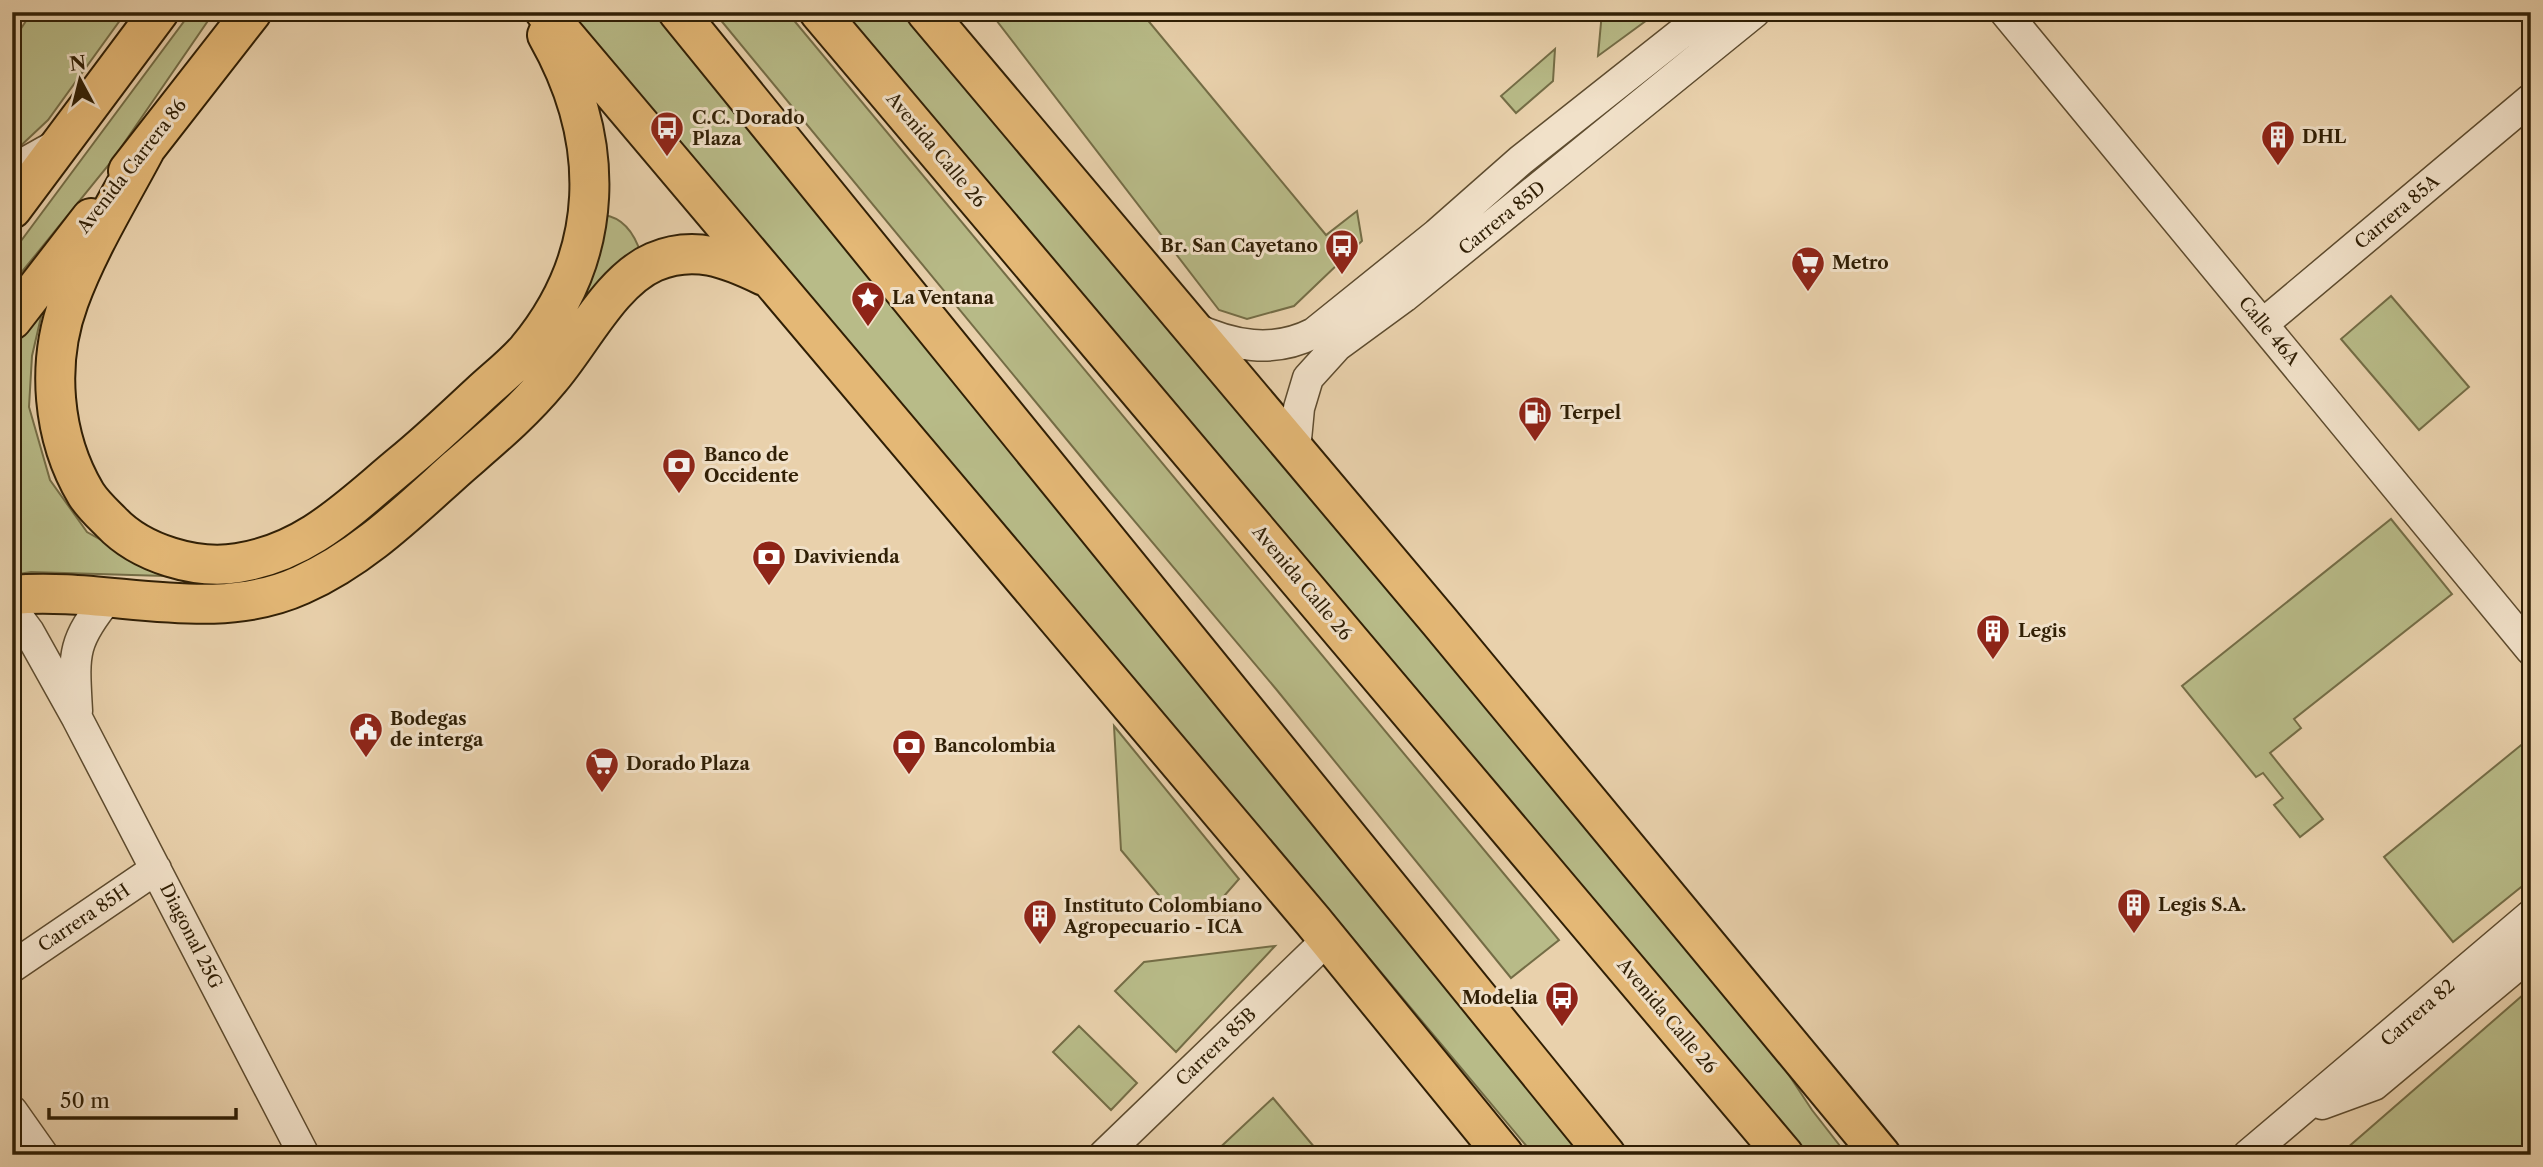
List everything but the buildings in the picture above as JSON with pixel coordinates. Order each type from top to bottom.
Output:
[{"type":"main road","name":"Avenida Carrera 86","points":[[12,320],[252,12]]},
{"type":"main road","points":[[145,150],[69,301],[57,348],[55,385],[60,429],[87,496],[120,531],[168,556],[202,565],[237,564],[281,553],[316,536],[416,452],[524,353],[565,293],[578,260],[590,207],[588,149],[566,74],[533,12]]},
{"type":"main road","points":[[545,12],[1328,939],[1498,1146]]},
{"type":"main road","points":[[678,12],[1606,1155]]},
{"type":"main road","name":"Avenida Calle 26","points":[[819,12],[1784,1155]]},
{"type":"main road","points":[[926,12],[1295,450],[1881,1155]]},
{"type":"main road","points":[[942,12],[957,51]]},
{"type":"main road","points":[[12,209],[150,24]]},
{"type":"main road","points":[[12,595],[214,603],[271,595],[300,586],[369,545],[513,418],[550,380],[635,273],[677,254],[697,253],[729,259],[773,280]]},
{"type":"street","name":"Carrera 85D","points":[[1192,327],[1222,341],[1248,346],[1294,344],[1314,333],[1437,234],[1521,160],[1708,12]]},
{"type":"street","name":"Carrera 85D","points":[[1295,450],[1298,408],[1308,378],[1336,346],[1404,297],[1755,12]]},
{"type":"street","name":"Calle 46A","points":[[2006,12],[2531,650]]},
{"type":"street","name":"Carrera 85A","points":[[2263,324],[2531,99]]},
{"type":"street","points":[[12,170],[59,144]]},
{"type":"street","name":"Diagonal 25G","points":[[77,718],[75,659],[78,641],[85,626],[108,598]]},
{"type":"street","name":"Diagonal 25G","points":[[12,609],[29,632],[77,718],[304,1155]]},
{"type":"street","name":"Carrera 85H","points":[[12,967],[156,869]]},
{"type":"street","name":"Carrera 82","points":[[2248,1155],[2305,1110],[2531,915]]},
{"type":"street","name":"Carrera 85B","points":[[1104,1155],[1328,939]]},
{"type":"street","name":"Carrera 82","points":[[2305,1110],[2374,1085],[2531,954]]},
{"type":"street","points":[[12,1111],[43,1155]]},
{"type":"green space","points":[[32,12],[126,12],[48,120],[12,154],[12,42]]},
{"type":"green space","points":[[191,12],[214,12],[111,162],[12,284],[12,253]]},
{"type":"green space","points":[[566,12],[663,12],[1594,1155],[1534,1155],[1313,891],[1209,780]]},
{"type":"green space","points":[[714,12],[787,12],[1559,940],[1511,978],[1276,689]]},
{"type":"green space","points":[[840,12],[910,12],[1779,1060],[1812,1110],[1847,1155],[1805,1155]]},
{"type":"green space","points":[[990,12],[1141,12],[1326,235],[1357,211],[1362,241],[1294,306],[1247,319],[1219,310]]},
{"type":"green space","points":[[1602,12],[1658,12],[1598,56]]},
{"type":"green space","points":[[1555,49],[1553,81],[1516,113],[1501,96]]},
{"type":"green space","points":[[604,215],[618,220],[628,228],[641,254],[592,300],[582,291]]},
{"type":"green space","points":[[2391,296],[2469,387],[2419,430],[2341,339]]},
{"type":"green space","points":[[44,304],[32,356],[29,407],[50,480],[87,532],[165,576],[31,572],[12,575],[12,346]]},
{"type":"green space","points":[[2391,519],[2452,594],[2294,719],[2301,728],[2270,753],[2323,819],[2300,837],[2274,805],[2283,798],[2263,773],[2256,777],[2182,686]]},
{"type":"green space","points":[[1114,726],[1239,879],[1218,903],[1167,905],[1121,850]]},
{"type":"green space","points":[[2531,737],[2531,879],[2453,942],[2384,857]]},
{"type":"green space","points":[[1275,946],[1176,1052],[1115,991],[1144,962]]},
{"type":"green space","points":[[2531,988],[2531,1155],[2374,1155],[2346,1149]]},
{"type":"green space","points":[[1079,1026],[1137,1083],[1111,1110],[1053,1052]]},
{"type":"green space","points":[[1273,1098],[1321,1155],[1212,1155]]},
{"type":"place","name":"C.C. Dorado Plaza","points":[[667,158]]},
{"type":"place","name":"DHL","points":[[2278,167]]},
{"type":"place","name":"Br. San Cayetano","points":[[1342,276]]},
{"type":"place","name":"Metro","points":[[1808,293]]},
{"type":"place","name":"La Ventana","points":[[868,328]]},
{"type":"place","name":"Terpel","points":[[1535,443]]},
{"type":"place","name":"Banco de Occidente","points":[[679,495]]},
{"type":"place","name":"Davivienda","points":[[769,587]]},
{"type":"place","name":"Legis","points":[[1993,661]]},
{"type":"place","name":"Bodegas de interga","points":[[366,759]]},
{"type":"place","name":"Bancolombia","points":[[909,776]]},
{"type":"place","name":"Dorado Plaza","points":[[602,794]]},
{"type":"place","name":"Legis S.A.","points":[[2134,935]]},
{"type":"place","name":"Instituto Colombiano Agropecuario - ICA","points":[[1040,946]]},
{"type":"place","name":"Modelia","points":[[1562,1028]]}]
